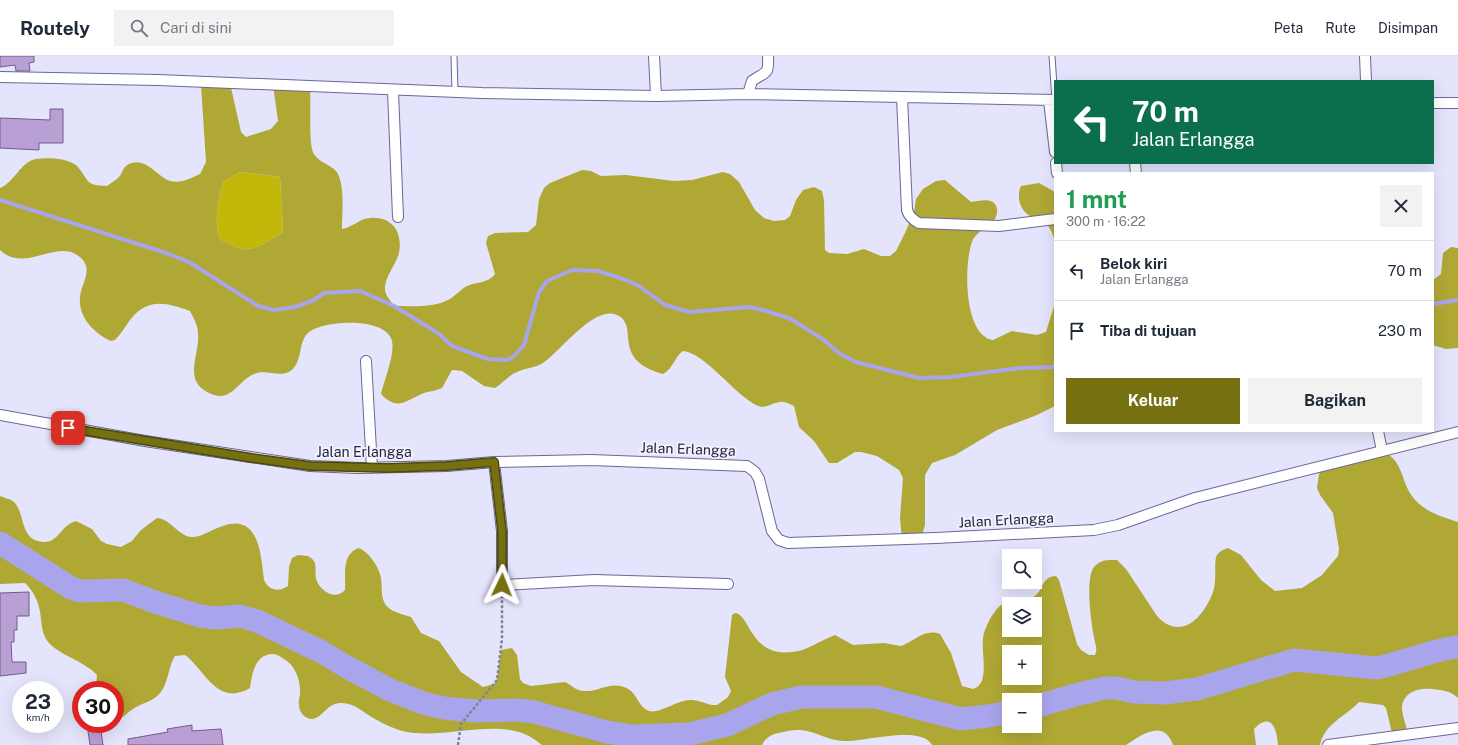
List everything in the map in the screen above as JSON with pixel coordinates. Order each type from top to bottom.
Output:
[{"type":"street","points":[[654,56],[656,96]]},
{"type":"street","points":[[748,94],[752,81],[766,74],[769,69],[768,56]]},
{"type":"street","points":[[1365,56],[1366,80]]},
{"type":"street","points":[[0,77],[158,80],[393,91],[656,96],[748,94],[1053,100],[1054,126]]},
{"type":"street","points":[[393,91],[398,217]]},
{"type":"street","points":[[902,97],[907,210],[913,220],[919,223],[999,226],[1054,219]]},
{"type":"street","points":[[1434,103],[1458,103]]},
{"type":"street","points":[[366,361],[372,468]]},
{"type":"street","name":"Jalan Erlangga","points":[[0,416],[252,458],[310,466],[372,468],[447,466],[494,462],[591,460],[747,466],[755,472],[759,479],[774,536],[782,542],[788,543],[936,538],[1094,530],[1118,525],[1195,498],[1458,432]]},
{"type":"street","points":[[1378,432],[1382,451]]},
{"type":"street","points":[[494,462],[502,531],[502,585],[594,580],[728,584]]},
{"type":"street","points":[[1328,745],[1458,728]]},
{"type":"lane","points":[[454,56],[455,92]]},
{"type":"lane","points":[[1052,56],[1053,100]]},
{"type":"path","points":[[458,745],[461,724],[466,715],[476,706],[497,680],[502,639],[502,585]]},
{"type":"shaded area","points":[[230,83],[241,132],[246,137],[271,129],[278,121],[273,85],[310,87],[312,149],[316,157],[332,167],[338,174],[342,187],[342,229],[366,218],[378,218],[390,223],[397,232],[400,245],[399,253],[385,285],[386,295],[394,306],[423,306],[444,302],[467,286],[486,281],[492,277],[495,274],[486,243],[488,236],[495,233],[528,232],[536,225],[539,199],[544,188],[550,183],[582,170],[591,171],[601,176],[626,175],[674,181],[692,180],[723,172],[730,174],[739,182],[755,210],[764,218],[774,221],[785,220],[790,216],[796,200],[803,190],[814,187],[822,191],[824,200],[825,250],[829,253],[847,254],[864,249],[881,256],[890,256],[896,251],[914,212],[916,199],[923,189],[936,181],[945,180],[971,202],[982,200],[990,201],[996,205],[997,209],[997,215],[994,220],[974,238],[969,252],[967,281],[968,297],[976,326],[983,335],[993,340],[1012,331],[1037,335],[1046,332],[1054,306],[1054,406],[1037,415],[997,430],[955,455],[932,463],[925,475],[925,525],[921,539],[902,539],[900,518],[903,478],[899,470],[877,456],[861,452],[855,452],[837,463],[829,463],[814,441],[799,427],[794,406],[782,402],[765,407],[756,405],[747,400],[710,366],[692,353],[683,351],[680,353],[669,369],[663,374],[643,366],[632,354],[626,324],[622,318],[610,313],[590,321],[543,363],[514,373],[495,388],[484,386],[462,371],[452,370],[442,388],[424,393],[402,403],[392,402],[381,394],[391,360],[393,347],[392,341],[387,333],[378,327],[366,324],[338,323],[314,329],[307,334],[302,343],[296,364],[289,372],[280,374],[263,372],[254,374],[233,391],[222,396],[207,392],[200,387],[196,380],[194,366],[198,342],[198,331],[196,322],[190,311],[166,304],[151,305],[137,313],[117,338],[111,341],[93,329],[84,318],[80,304],[80,297],[86,278],[86,268],[82,259],[73,253],[63,251],[21,259],[10,257],[0,250],[0,188],[10,181],[30,161],[46,158],[70,162],[78,167],[91,184],[100,186],[107,186],[119,177],[126,166],[133,163],[139,162],[145,164],[165,179],[178,182],[200,174],[206,162],[201,85]],"holes":[[[240,172],[280,177],[283,232],[259,246],[245,249],[237,248],[219,238],[217,209],[224,181]]]},
{"type":"shaded area","points":[[240,172],[280,177],[283,232],[259,246],[245,249],[237,248],[219,238],[217,224],[217,209],[224,181]]},
{"type":"shaded area","points":[[1039,183],[1054,191],[1054,239],[1052,232],[1045,223],[1032,217],[1021,207],[1019,194],[1021,186]]},
{"type":"shaded area","points":[[1451,247],[1458,248],[1458,348],[1446,349],[1434,345],[1434,279],[1441,274],[1443,253]]},
{"type":"shaded area","points":[[1382,451],[1389,455],[1398,465],[1408,490],[1421,506],[1433,513],[1458,522],[1458,698],[1449,692],[1436,689],[1421,689],[1411,692],[1404,699],[1402,704],[1408,735],[1393,737],[1386,708],[1383,705],[1359,702],[1326,731],[1320,745],[1278,745],[1276,733],[1272,724],[1265,722],[1254,729],[1256,745],[1173,745],[1169,737],[1164,732],[1158,730],[1145,733],[1126,745],[932,745],[926,739],[917,736],[906,735],[847,741],[829,738],[808,731],[790,730],[774,734],[767,738],[762,745],[542,745],[523,733],[504,729],[479,729],[439,733],[415,733],[405,731],[384,724],[359,708],[345,703],[335,704],[316,718],[309,719],[303,715],[300,710],[300,688],[294,669],[288,662],[276,654],[267,655],[258,661],[253,671],[250,688],[239,693],[229,693],[220,690],[213,685],[185,655],[175,656],[170,666],[166,683],[160,693],[154,699],[136,707],[124,716],[124,681],[96,681],[97,675],[85,665],[62,653],[49,643],[43,633],[40,612],[35,595],[25,583],[0,584],[0,496],[11,500],[18,507],[24,526],[30,537],[44,542],[53,540],[67,526],[76,521],[92,529],[101,541],[121,547],[132,541],[141,530],[157,518],[166,521],[186,536],[191,537],[206,534],[220,527],[233,524],[243,525],[250,530],[256,538],[266,584],[271,588],[278,590],[288,586],[289,567],[292,558],[298,555],[308,556],[313,560],[315,563],[316,579],[324,591],[332,595],[341,593],[345,590],[345,572],[349,555],[359,548],[369,555],[379,570],[384,602],[386,605],[395,612],[411,617],[421,633],[439,641],[461,672],[483,687],[494,684],[497,680],[501,650],[512,648],[517,655],[520,679],[523,683],[531,686],[565,682],[581,691],[589,691],[616,685],[630,690],[645,709],[649,711],[658,711],[680,702],[690,700],[697,700],[717,705],[728,697],[731,691],[725,677],[732,615],[735,613],[740,615],[759,642],[767,648],[778,652],[803,650],[835,635],[853,645],[884,643],[901,646],[924,634],[940,634],[951,653],[962,686],[973,689],[979,686],[984,673],[984,633],[994,612],[1002,604],[1002,637],[1042,637],[1042,597],[1033,597],[1042,589],[1045,581],[1051,577],[1056,576],[1059,580],[1077,644],[1081,650],[1089,655],[1095,655],[1096,646],[1090,612],[1089,590],[1091,573],[1094,567],[1102,561],[1117,560],[1126,569],[1157,616],[1166,623],[1175,627],[1191,623],[1204,610],[1214,588],[1216,557],[1220,551],[1228,548],[1241,555],[1261,580],[1275,591],[1302,588],[1322,575],[1338,556],[1339,549],[1333,513],[1320,495],[1317,488],[1319,474],[1324,465]]},
{"type":"building","points":[[0,56],[34,56],[34,62],[29,63],[30,71],[16,71],[15,65],[0,67]]},
{"type":"building","points":[[50,109],[63,109],[63,143],[39,143],[39,150],[0,148],[0,118],[50,120]]},
{"type":"building","points":[[29,592],[29,616],[17,616],[17,630],[14,630],[14,642],[11,642],[12,662],[26,662],[26,673],[0,676],[0,593]]},
{"type":"building","points":[[192,725],[192,731],[221,729],[223,745],[128,745],[128,739],[168,732],[167,729]]},
{"type":"building","points":[[88,733],[101,733],[103,745],[90,745]]},
{"type":"waterway","points":[[0,200],[166,253],[189,262],[258,306],[274,310],[295,307],[314,300],[324,293],[360,291],[394,306],[438,333],[452,346],[488,359],[507,360],[513,357],[524,345],[539,292],[547,281],[572,270],[598,271],[623,279],[639,286],[665,305],[689,312],[749,307],[763,310],[791,319],[824,340],[840,354],[856,362],[919,378],[951,377],[1020,368],[1054,367]]},
{"type":"waterway","points":[[1434,304],[1458,300]]},
{"type":"waterway","points":[[0,543],[71,588],[80,591],[123,590],[200,616],[216,618],[240,616],[257,621],[322,652],[390,690],[426,704],[444,708],[475,711],[518,710],[534,712],[607,732],[633,736],[689,734],[727,725],[772,704],[801,697],[876,697],[961,719],[1002,713]]},
{"type":"waterway","points":[[1042,705],[1105,688],[1116,688],[1134,692],[1164,693],[1197,689],[1294,660],[1376,668],[1437,651],[1458,647]]},
{"type":"route","points":[[68,428],[310,466],[387,468],[447,466],[494,462],[502,531],[502,585]]}]
